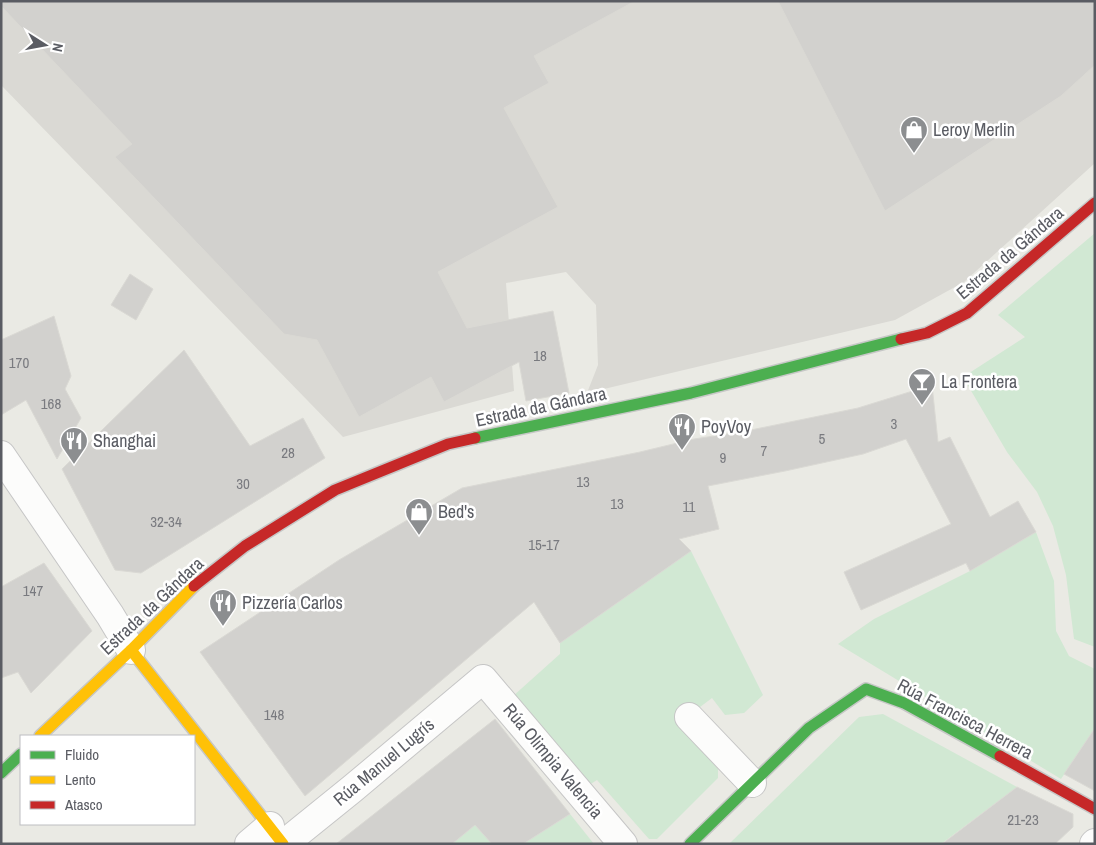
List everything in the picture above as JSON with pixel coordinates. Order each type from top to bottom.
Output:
[{"type":"street","name":"Estrada da Gándara","points":[[41,735],[131,650],[189,590],[245,546],[335,490],[448,444],[690,393],[749,376],[927,333],[968,314],[1095,203]]},
{"type":"street","points":[[1,455],[110,615],[131,650],[279,838]]},
{"type":"street","name":"Rúa Manuel Lugrís","points":[[249,844],[279,838],[352,789],[483,679]]},
{"type":"street","name":"Rúa Olimpia Valencia","points":[[483,679],[623,844]]},
{"type":"street","name":"Rúa Francisca Herrera","points":[[690,844],[809,728],[866,689],[904,703],[1095,809]]},
{"type":"street","points":[[689,716],[752,783]]},
{"type":"street","points":[[1,773],[20,755]]},
{"type":"shaded area","points":[[1,1],[1095,1],[1095,163],[964,282],[895,320],[587,393],[598,365],[596,305],[566,272],[506,283],[514,391],[343,437],[1,85]]},
{"type":"green space","points":[[1095,233],[1095,647],[1074,639],[1066,575],[1053,526],[1037,492],[1007,452],[963,377],[1025,337],[998,315]]},
{"type":"green space","points":[[1036,532],[1054,581],[1056,631],[1069,656],[1095,669],[1095,740],[1075,758],[1061,779],[838,644],[874,619],[970,571]]},
{"type":"green space","points":[[691,551],[763,695],[744,713],[725,715],[712,698],[680,722],[718,769],[718,778],[657,839],[649,839],[597,780],[589,785],[512,697],[560,654],[560,643]]},
{"type":"green space","points":[[883,714],[1017,787],[941,844],[729,844],[859,717]]},
{"type":"green space","points":[[570,814],[594,844],[523,844]]},
{"type":"green space","points":[[475,825],[492,844],[452,844]]},
{"type":"building","points":[[1,1],[635,1],[534,56],[549,83],[504,108],[558,207],[438,272],[467,328],[553,311],[569,393],[526,401],[519,362],[444,402],[431,377],[359,417],[317,340],[284,334],[115,157],[132,144],[1,6]]},
{"type":"building","name":"Leroy Merlin","points":[[778,1],[1095,1],[1095,65],[1061,96],[885,211]]},
{"type":"building","points":[[130,274],[153,289],[136,320],[111,305]]},
{"type":"building","points":[[54,316],[71,376],[65,389],[81,418],[57,459],[26,400],[1,415],[1,340]]},
{"type":"building","points":[[184,350],[250,446],[303,418],[325,458],[141,573],[115,570],[62,469]]},
{"type":"building","points":[[932,385],[938,442],[950,437],[990,517],[1018,501],[1036,532],[970,571],[966,563],[861,610],[844,572],[951,524],[906,439],[863,454],[708,486],[719,529],[679,539],[691,551],[560,643],[534,602],[305,796],[200,652],[339,560],[462,488],[640,452],[694,439],[741,432],[858,408]]},
{"type":"building","points":[[44,563],[92,631],[31,693],[18,672],[1,678],[1,587]]},
{"type":"building","points":[[495,719],[570,814],[523,844],[492,844],[475,825],[452,844],[336,844]]},
{"type":"building","points":[[1095,728],[1095,791],[1064,774]]},
{"type":"building","points":[[1017,787],[1073,814],[1073,827],[1055,844],[942,844]]},
{"type":"traffic: fast","points":[[475,438],[691,393],[901,339]]},
{"type":"traffic: fast","points":[[690,844],[809,728],[866,689],[904,703],[1000,756]]},
{"type":"traffic: fast","points":[[1,773],[20,755]]},
{"type":"traffic: slow","points":[[41,735],[131,650],[194,586]]},
{"type":"traffic: slow","points":[[131,650],[283,844]]},
{"type":"traffic: jam","points":[[901,339],[927,333],[967,313],[1095,203]]},
{"type":"traffic: jam","points":[[194,586],[245,546],[335,490],[448,444],[475,438]]},
{"type":"traffic: jam","points":[[1000,756],[1095,809]]},
{"type":"place","name":"Leroy Merlin","points":[[914,154]]},
{"type":"place","name":"La Frontera","points":[[922,406]]},
{"type":"place","name":"PoyVoy","points":[[682,451]]},
{"type":"place","name":"Shanghai","points":[[74,465]]},
{"type":"place","name":"Bed's","points":[[419,536]]},
{"type":"place","name":"Pizzería Carlos","points":[[223,627]]}]
